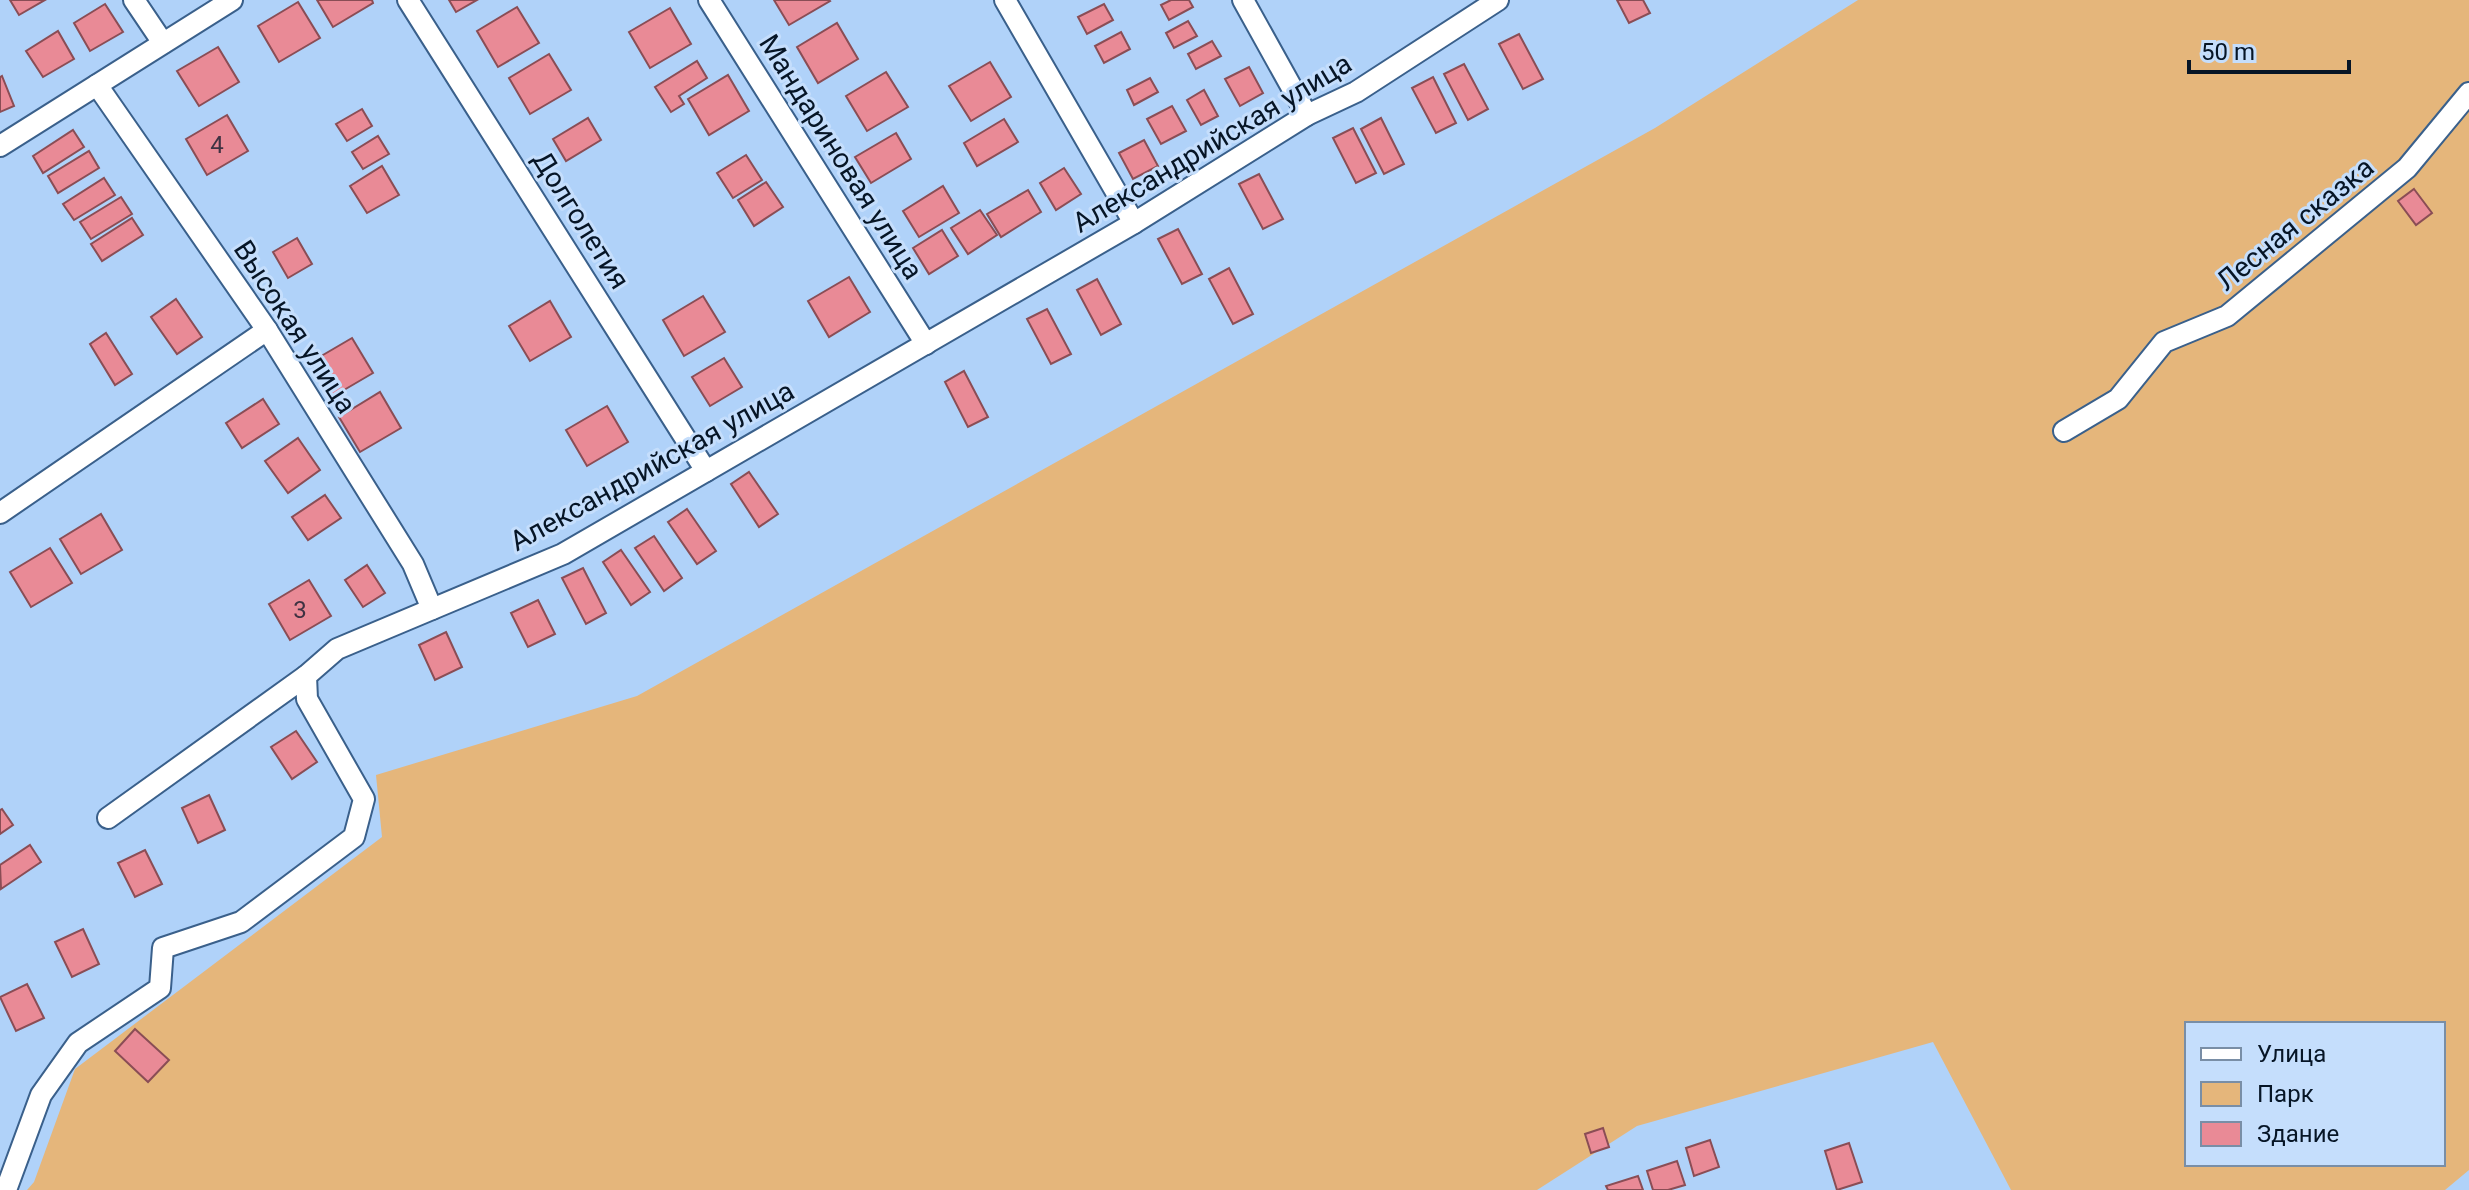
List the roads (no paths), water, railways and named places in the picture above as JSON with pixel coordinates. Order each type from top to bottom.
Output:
[{"type":"street","points":[[134,0],[163,43]]},
{"type":"street","points":[[0,146],[232,0]]},
{"type":"street","name":"Долголетия","points":[[408,0],[706,471]]},
{"type":"street","name":"Мандариновая улица","points":[[709,0],[926,344]]},
{"type":"street","points":[[1005,0],[1134,223]]},
{"type":"street","points":[[1243,0],[1307,115]]},
{"type":"street","name":"Александрийская улица","points":[[108,818],[306,676],[337,649],[563,554],[1134,223],[1307,115],[1356,92],[1498,0]]},
{"type":"street","name":"Высокая улица","points":[[97,85],[267,330],[413,564],[432,609]]},
{"type":"street","name":"Лесная сказка","points":[[2064,431],[2118,399],[2164,342],[2227,316],[2407,168],[2469,93]]},
{"type":"street","points":[[0,513],[267,330]]},
{"type":"street","points":[[6,1190],[41,1095],[78,1043],[160,988],[163,948],[241,922],[354,837],[364,799],[307,699],[306,676]]}]
